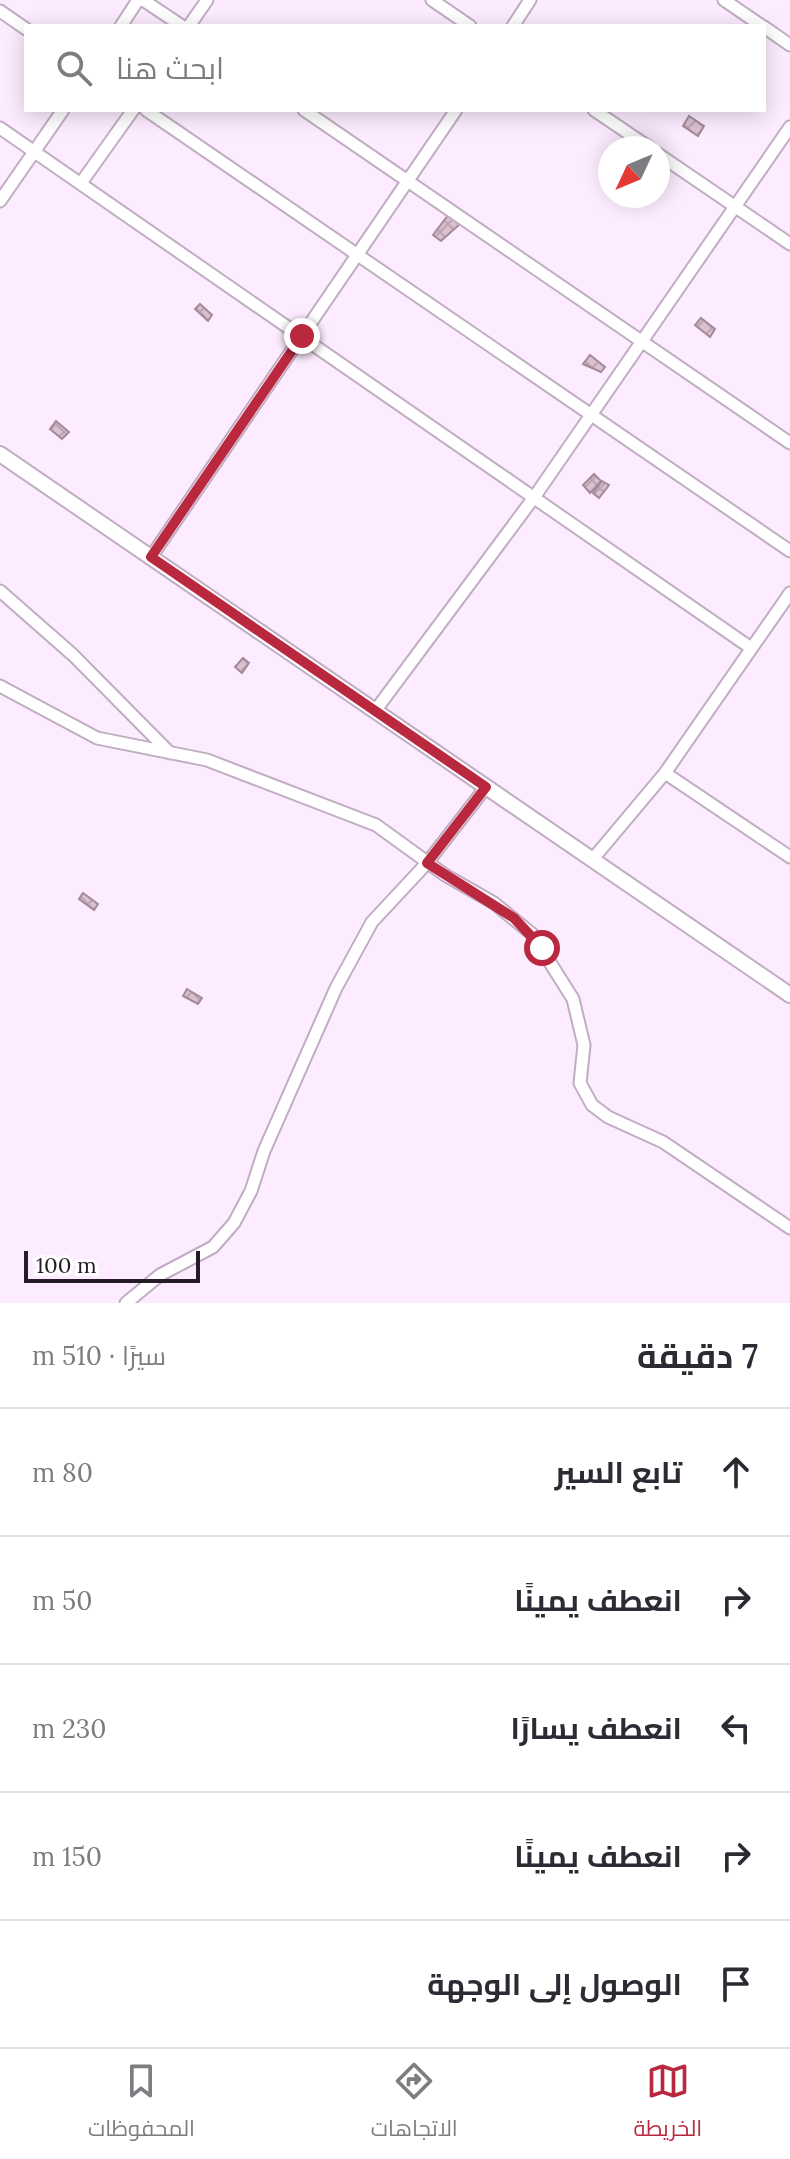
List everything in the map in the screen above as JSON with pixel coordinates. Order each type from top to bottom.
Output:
[{"type":"street","points":[[123,24],[141,0],[179,24]]},
{"type":"street","points":[[190,24],[207,0]]},
{"type":"street","points":[[432,0],[467,24]]},
{"type":"street","points":[[514,24],[530,0]]},
{"type":"street","points":[[724,0],[759,24]]},
{"type":"street","points":[[0,11],[24,28]]},
{"type":"street","points":[[766,29],[790,45]]},
{"type":"street","points":[[0,201],[62,112]]},
{"type":"street","points":[[81,183],[132,112]]},
{"type":"street","points":[[149,112],[593,413],[790,551]]},
{"type":"street","points":[[307,112],[790,443]]},
{"type":"street","points":[[151,557],[455,112]]},
{"type":"street","points":[[597,112],[632,136]]},
{"type":"street","points":[[375,711],[535,496],[790,127]]},
{"type":"street","points":[[0,128],[751,648]]},
{"type":"street","points":[[670,162],[790,244]]},
{"type":"street","points":[[0,454],[790,995]]},
{"type":"street","points":[[0,591],[73,655],[170,753]]},
{"type":"street","points":[[592,860],[665,773],[790,593]]},
{"type":"street","points":[[0,686],[97,738],[207,760],[366,821],[395,837],[427,863],[514,918],[542,948],[579,1015],[584,1045],[580,1083],[592,1105],[608,1117],[663,1142],[790,1228]]},
{"type":"street","points":[[665,773],[790,857]]},
{"type":"street","points":[[126,1303],[160,1275],[213,1247],[234,1223],[336,988],[372,922],[427,863],[486,787]]},
{"type":"building","points":[[689,116],[704,126],[698,136],[683,126]]},
{"type":"building","points":[[449,214],[461,223],[441,241],[433,235]]},
{"type":"building","points":[[200,304],[212,315],[208,321],[195,309]]},
{"type":"building","points":[[701,318],[715,329],[710,337],[695,325]]},
{"type":"building","points":[[590,355],[605,367],[601,372],[583,364]]},
{"type":"building","points":[[56,421],[69,432],[62,439],[50,429]]},
{"type":"building","points":[[594,474],[601,481],[590,493],[583,485]]},
{"type":"building","points":[[602,481],[609,485],[599,498],[593,493]]},
{"type":"building","points":[[243,658],[249,663],[242,673],[235,667]]},
{"type":"building","points":[[83,893],[98,904],[94,910],[79,899]]},
{"type":"building","points":[[187,989],[202,998],[198,1004],[183,996]]},
{"type":"route","points":[[302,336],[151,557],[486,787],[427,863],[494,903],[532,934],[542,948]]}]
